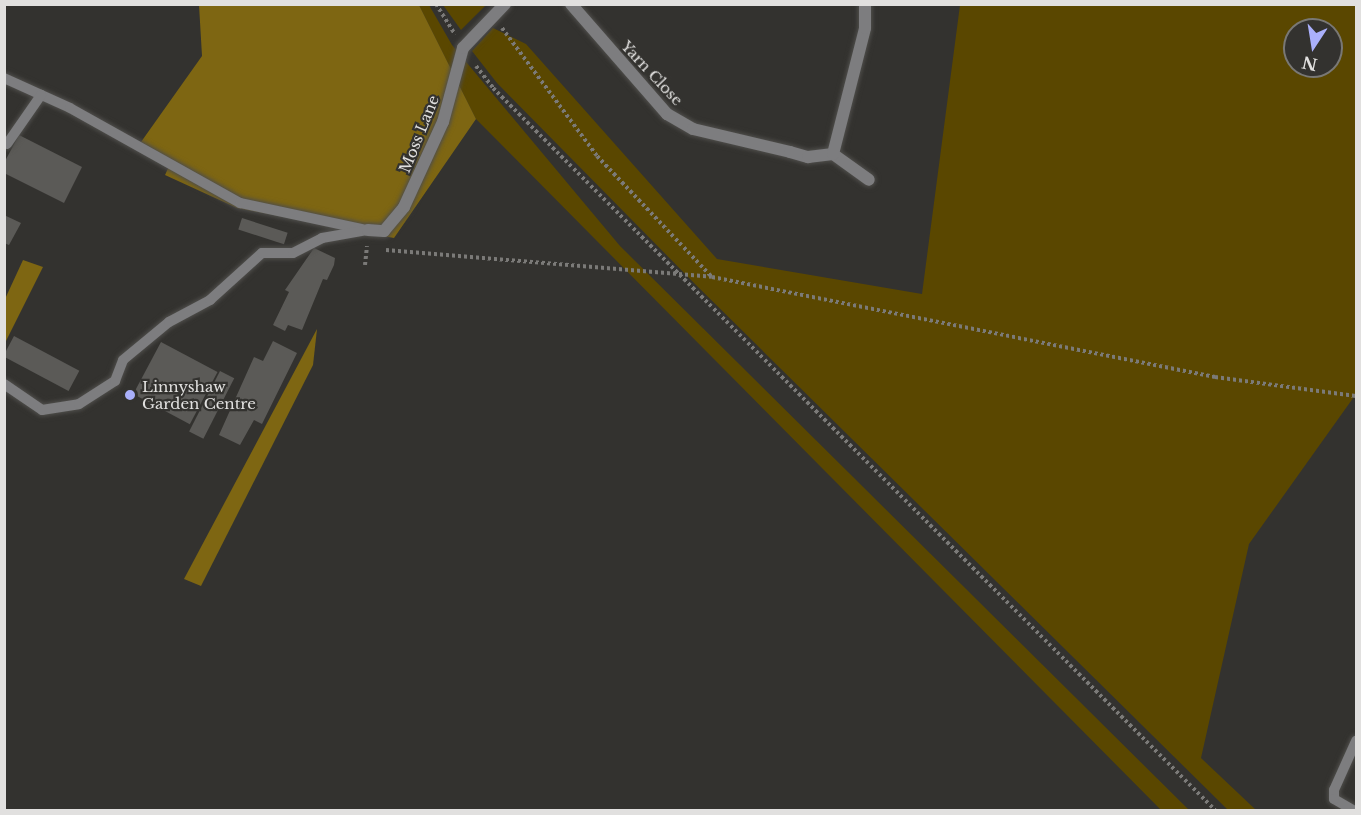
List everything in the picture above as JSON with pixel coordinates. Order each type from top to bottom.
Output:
[{"type":"street","name":"Yarn Close","points":[[571,4],[667,114],[693,129],[808,157],[833,154]]},
{"type":"street","points":[[865,4],[865,28],[833,154],[869,180]]},
{"type":"street","name":"Moss Lane","points":[[368,230],[384,231],[404,207],[443,122],[463,48],[502,8]]},
{"type":"lane","points":[[4,78],[41,95],[240,203],[368,230]]},
{"type":"lane","points":[[7,144],[41,95]]},
{"type":"lane","points":[[4,384],[42,410],[79,404],[115,381],[123,360],[138,347],[169,322],[210,300],[262,253],[293,253],[322,238],[368,230]]},
{"type":"lane","points":[[1353,810],[1334,799],[1334,790],[1356,741]]},
{"type":"path","points":[[436,4],[463,48],[493,88],[1215,810]]},
{"type":"path","points":[[502,8],[502,29],[597,156],[712,277]]},
{"type":"path","points":[[382,249],[677,272],[712,277],[1122,359],[1356,396]]},
{"type":"shaded area","points":[[199,5],[419,5],[476,119],[394,238],[237,208],[165,175],[172,160],[141,142],[202,56]]},
{"type":"shaded area","points":[[419,5],[429,5],[452,45],[620,246],[1189,810],[1161,810],[476,119]]},
{"type":"shaded area","points":[[443,5],[486,5],[461,30]]},
{"type":"shaded area","points":[[960,5],[1356,5],[1356,394],[1249,544],[1201,758],[1256,810],[1228,810],[696,285],[497,83],[472,51],[493,28],[526,44],[717,259],[922,294]]},
{"type":"shaded area","points":[[23,260],[43,267],[5,343],[5,299]]},
{"type":"shaded area","points":[[317,329],[313,365],[201,586],[184,579]]},
{"type":"building","points":[[19,135],[82,167],[64,203],[4,173],[4,163]]},
{"type":"building","points":[[4,215],[21,223],[9,245],[4,243]]},
{"type":"building","points":[[242,218],[288,233],[284,244],[238,229]]},
{"type":"building","points":[[314,248],[335,258],[334,265],[327,280],[323,279],[302,330],[288,325],[285,331],[273,325],[289,292],[285,290]]},
{"type":"building","points":[[14,336],[79,371],[69,391],[4,357]]},
{"type":"building","points":[[273,341],[297,353],[262,424],[254,420],[240,445],[219,435],[254,357],[263,361]]},
{"type":"building","points":[[161,342],[218,372],[190,424],[133,394]]},
{"type":"building","points":[[220,371],[234,378],[203,439],[189,432]]},
{"type":"place","name":"Linnyshaw Garden Centre","points":[[130,395]]}]
